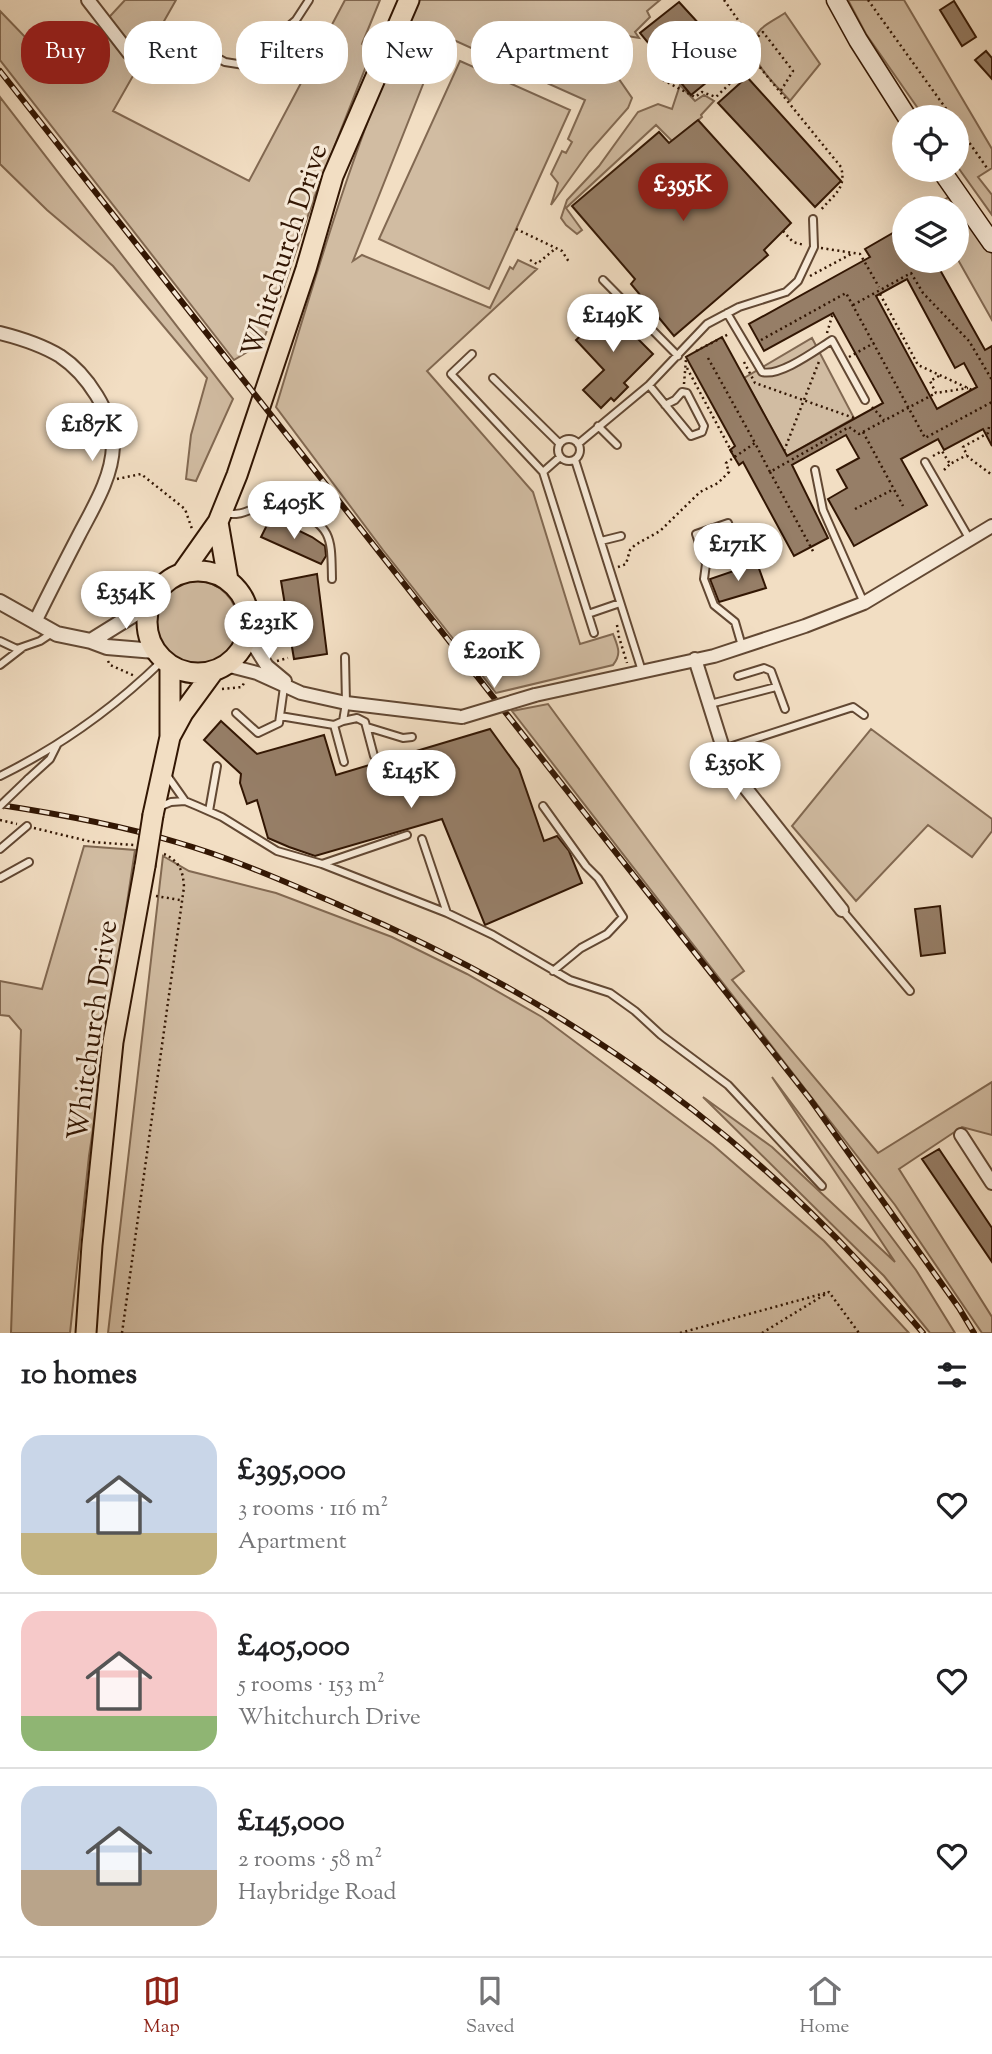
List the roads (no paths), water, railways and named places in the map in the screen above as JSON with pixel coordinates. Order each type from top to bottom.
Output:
[{"type":"main road","name":"Whitchurch Drive","points":[[399,21],[409,0]]},
{"type":"main road","points":[[836,0],[899,105]]},
{"type":"main road","name":"Whitchurch Drive","points":[[182,573],[220,518],[273,368],[333,176],[372,84]]},
{"type":"main road","points":[[949,182],[992,243]]},
{"type":"main road","name":"Whitchurch Drive","points":[[220,518],[228,580]]},
{"type":"main road","points":[[182,573],[214,573],[228,580],[243,597],[249,619],[248,636],[240,652],[219,669],[191,673],[163,659],[148,636],[146,620],[149,605],[156,592],[169,579],[182,573]]},
{"type":"main road","name":"Whitchurch Drive","points":[[86,1333],[92,1245],[113,1042],[153,812],[170,737],[163,659]]},
{"type":"main road","name":"Whitchurch Drive","points":[[170,737],[183,713],[219,669]]},
{"type":"street","points":[[88,0],[124,47]]},
{"type":"street","points":[[0,332],[59,356],[77,370],[96,395],[110,423],[113,446],[106,478],[35,622]]},
{"type":"street","points":[[219,669],[257,673],[301,693],[346,704],[462,717],[534,695],[714,656],[805,626],[864,603],[992,526]]},
{"type":"street","points":[[0,602],[52,632],[163,659]]},
{"type":"street","points":[[91,640],[149,605]]},
{"type":"street","points":[[248,636],[267,666],[301,693]]},
{"type":"street","points":[[696,659],[729,767],[842,910]]},
{"type":"street","points":[[961,1135],[992,1183]]},
{"type":"lane","points":[[222,60],[244,65],[296,20],[309,0]]},
{"type":"lane","points":[[395,21],[399,0]]},
{"type":"lane","points":[[579,444],[649,385],[707,324],[727,313],[786,292],[798,281],[814,247],[813,219]]},
{"type":"lane","points":[[603,280],[678,356]]},
{"type":"lane","points":[[727,313],[762,372],[769,374],[832,340],[865,400]]},
{"type":"lane","points":[[472,354],[451,374],[543,472],[594,633]]},
{"type":"lane","points":[[494,378],[560,444]]},
{"type":"lane","points":[[649,385],[665,405],[691,436],[702,432],[704,426],[687,393],[682,392],[675,400],[665,405]]},
{"type":"lane","points":[[598,426],[618,446]]},
{"type":"lane","points":[[567,439],[575,440],[581,453],[575,460],[566,461],[560,457],[560,444],[567,439]]},
{"type":"lane","points":[[543,472],[560,457]]},
{"type":"lane","points":[[575,460],[620,603],[636,672]]},
{"type":"lane","points":[[925,462],[970,538]]},
{"type":"lane","points":[[815,470],[823,510],[864,603]]},
{"type":"lane","points":[[220,518],[241,515],[264,505],[281,505],[309,516],[324,527],[331,546],[332,579]]},
{"type":"lane","points":[[706,564],[738,555],[728,523],[696,534],[706,564],[704,579],[714,605],[735,622],[741,646]]},
{"type":"lane","points":[[601,541],[621,536]]},
{"type":"lane","points":[[588,614],[620,603]]},
{"type":"lane","points":[[0,641],[17,649],[40,641],[52,632]]},
{"type":"lane","points":[[0,665],[24,647]]},
{"type":"lane","points":[[343,721],[346,704],[345,657]]},
{"type":"lane","points":[[0,776],[58,743],[131,690],[163,659]]},
{"type":"lane","points":[[738,676],[764,668],[771,671],[785,709]]},
{"type":"lane","points":[[236,713],[258,733],[279,723],[284,687]]},
{"type":"lane","points":[[708,705],[776,687]]},
{"type":"lane","points":[[723,748],[853,707],[864,715]]},
{"type":"lane","points":[[280,716],[334,725],[357,719],[365,722],[374,756]]},
{"type":"lane","points":[[334,725],[344,762]]},
{"type":"lane","points":[[367,727],[403,738],[412,737]]},
{"type":"lane","points":[[0,806],[50,759],[58,743]]},
{"type":"lane","points":[[209,811],[216,765]]},
{"type":"lane","points":[[164,770],[185,802]]},
{"type":"lane","points":[[153,812],[171,802],[185,802],[209,811],[276,851],[322,864],[447,913],[493,935],[570,980],[610,993],[728,1085],[822,1186]]},
{"type":"lane","points":[[543,806],[586,866],[598,878],[623,917],[607,934],[580,948],[553,971]]},
{"type":"lane","points":[[0,849],[27,826]]},
{"type":"lane","points":[[322,864],[407,835]]},
{"type":"lane","points":[[422,839],[447,913]]},
{"type":"lane","points":[[0,878],[29,862]]},
{"type":"lane","points":[[842,910],[910,991]]},
{"type":"railway","points":[[0,71],[810,1099],[974,1333]]},
{"type":"railway","points":[[0,805],[133,830],[197,848],[319,896],[485,975],[620,1056],[745,1152],[804,1206],[923,1333]]}]
